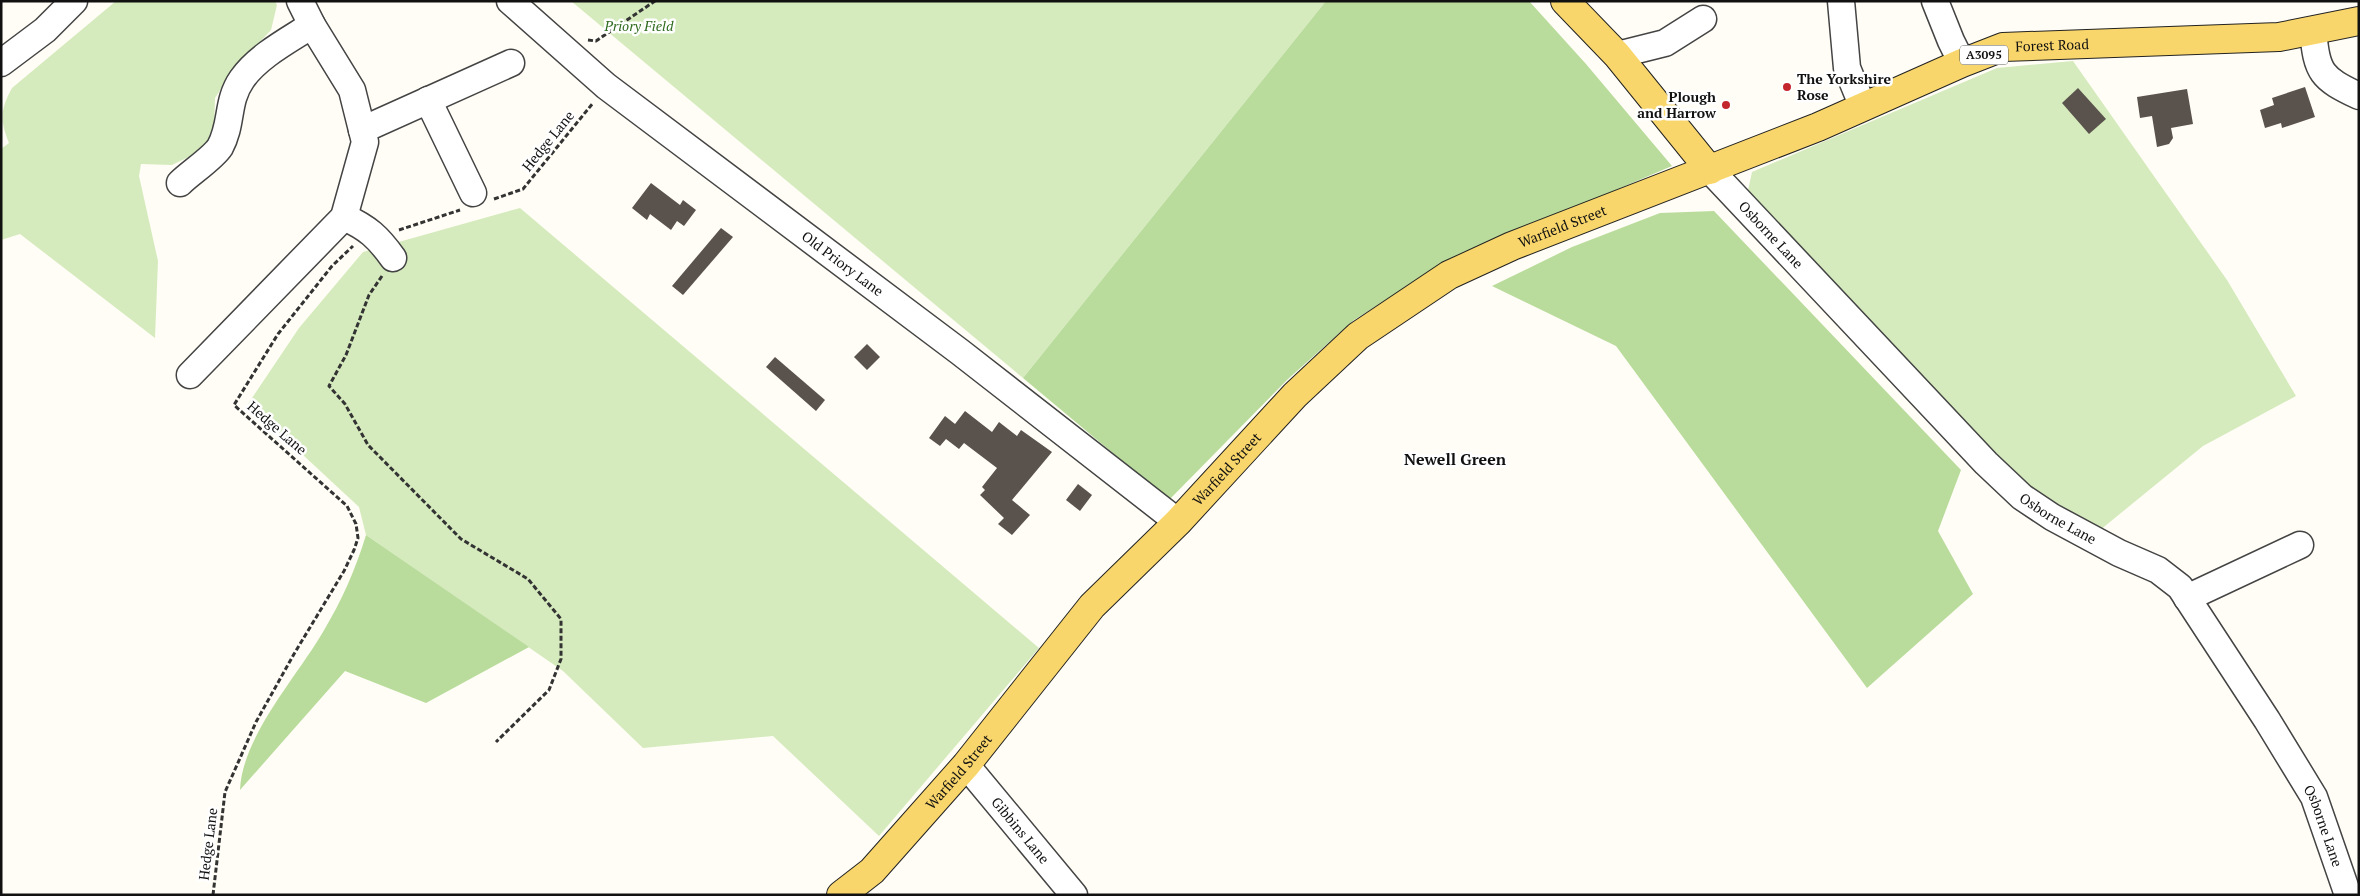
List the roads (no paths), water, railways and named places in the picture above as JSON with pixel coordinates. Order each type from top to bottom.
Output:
[{"type":"main road","points":[[1565,1],[1617,55],[1710,170]]},
{"type":"main road","name":"Forest Road","points":[[1710,170],[2003,47],[2279,37],[2359,21]]},
{"type":"main road","name":"Warfield Street","points":[[841,895],[872,871],[966,765],[1092,606],[1178,522],[1295,395],[1358,336],[1449,275],[1512,246],[1710,170]]},
{"type":"street","points":[[1,63],[45,30],[74,1]]},
{"type":"street","points":[[190,375],[344,217],[365,142],[352,90],[312,25],[300,1]]},
{"type":"street","name":"Old Priory Lane","points":[[510,1],[606,86],[960,352],[1178,522]]},
{"type":"street","points":[[1841,1],[1847,68],[1863,107]]},
{"type":"street","points":[[1935,1],[1962,63]]},
{"type":"street","points":[[1617,55],[1665,43],[1703,19]]},
{"type":"street","points":[[180,182],[219,148],[229,124],[230,101],[251,68],[312,25]]},
{"type":"street","points":[[2313,31],[2316,62],[2320,68],[2331,83],[2359,96]]},
{"type":"street","points":[[362,130],[511,63]]},
{"type":"street","points":[[428,100],[474,201]]},
{"type":"street","name":"Osborne Lane","points":[[1710,170],[1973,448],[2022,496],[2083,535],[2170,577],[2187,598],[2267,720],[2314,797],[2348,895]]},
{"type":"street","points":[[344,217],[362,225],[378,236],[394,258]]},
{"type":"street","points":[[2187,598],[2300,545]]},
{"type":"street","name":"Gibbins Lane","points":[[966,765],[1074,895]]},
{"type":"place","name":"The Yorkshire Rose","points":[[1787,87]]},
{"type":"place","name":"Plough and Harrow","points":[[1726,105]]},
{"type":"district","name":"Newell Green","points":[[1455,459]]},
{"type":"park label","name":"Priory Field","points":[[639,26]]}]
